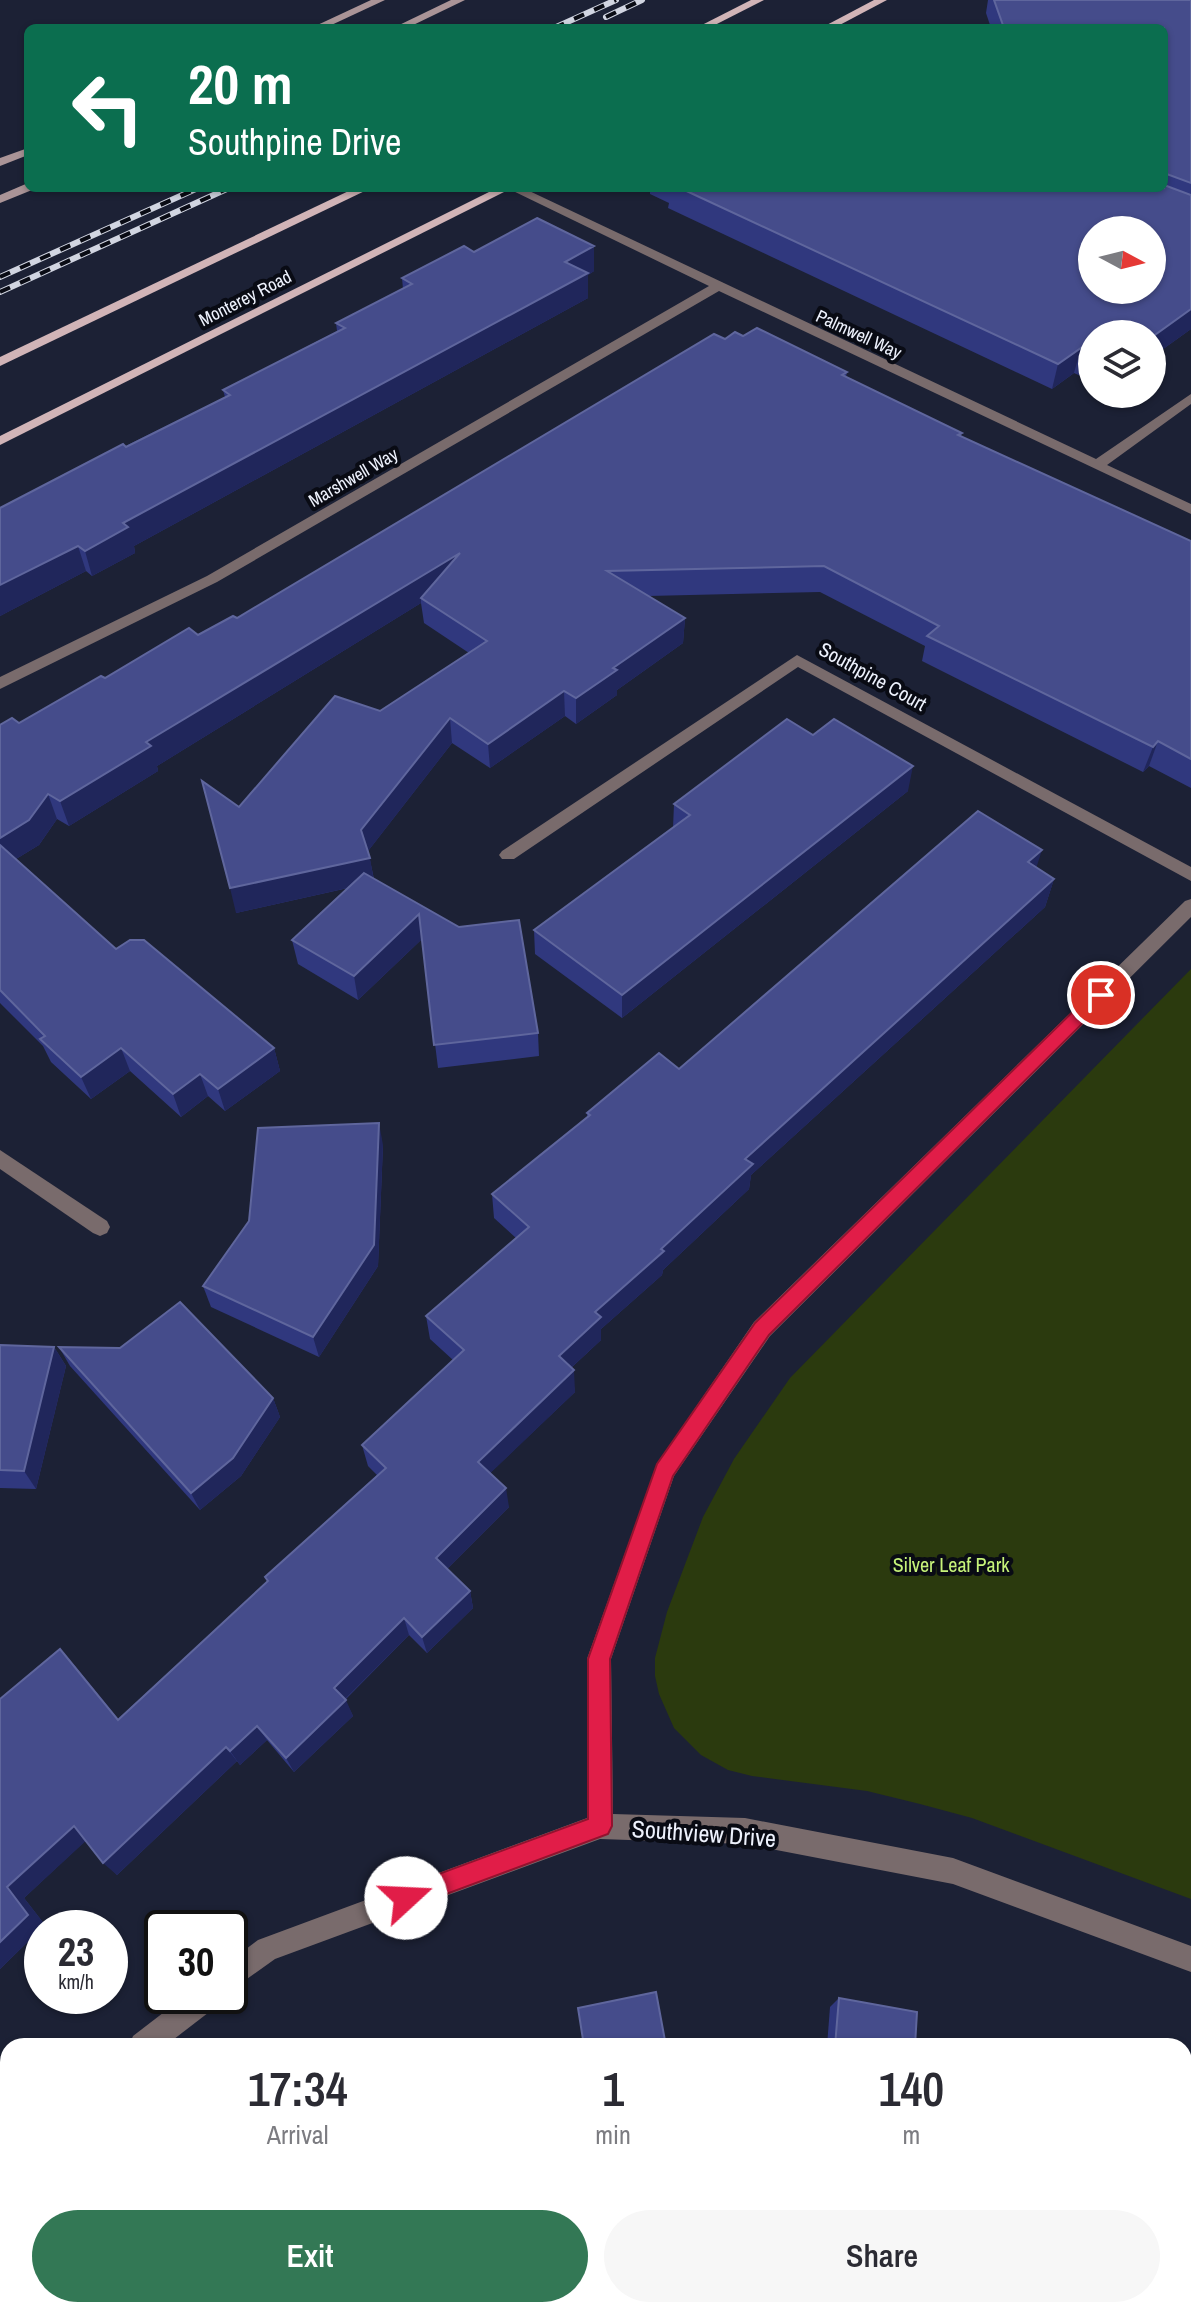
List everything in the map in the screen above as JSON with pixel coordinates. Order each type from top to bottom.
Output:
[{"type":"main road","points":[[325,24],[380,0]]},
{"type":"main road","points":[[407,24],[460,0]]},
{"type":"main road","points":[[709,24],[759,0]]},
{"type":"main road","points":[[834,24],[882,0]]},
{"type":"main road","points":[[0,162],[24,153]]},
{"type":"main road","points":[[0,199],[24,189]]},
{"type":"main road","points":[[0,362],[357,192]]},
{"type":"main road","name":"Monterey Road","points":[[0,441],[498,192]]},
{"type":"street","name":"Palmwell Way","points":[[521,192],[1191,510]]},
{"type":"street","name":"Marshwell Way","points":[[0,684],[212,579],[717,287]]},
{"type":"street","points":[[1096,466],[1191,398]]},
{"type":"street","name":"Southpine Court","points":[[508,855],[797,660],[1191,875]]},
{"type":"street","points":[[600,1826],[599,1659],[665,1471],[762,1329],[1191,906]]},
{"type":"street","points":[[0,1158],[100,1227]]},
{"type":"street","name":"Southview Drive","points":[[248,1964],[267,1949],[600,1826],[745,1831],[953,1871],[1191,1959]]},
{"type":"street","points":[[153,2038],[184,2014]]},
{"type":"green space","name":"Silver Leaf Park","points":[[1191,969],[1191,1899],[972,1818],[867,1791],[728,1770],[701,1755],[674,1728],[659,1694],[655,1658],[667,1612],[703,1517],[734,1459],[790,1378]]},
{"type":"building","points":[[994,0],[1191,0],[1191,183],[1168,174],[1168,24],[1003,24]]},
{"type":"building","points":[[1168,186],[1191,195],[1191,309],[1166,327],[1166,320],[1078,320],[1078,350],[1058,364],[689,192],[1168,192]]},
{"type":"building","points":[[537,218],[594,246],[565,262],[588,273],[123,523],[128,527],[85,551],[78,546],[0,585],[0,508],[123,444],[126,447],[230,395],[223,390],[345,328],[336,323],[412,284],[402,278],[464,246],[474,252]]},
{"type":"building","points":[[757,328],[847,372],[842,375],[962,433],[958,435],[1191,541],[1191,759],[1158,741],[1153,747],[927,636],[939,626],[824,566],[607,571],[685,618],[576,698],[564,691],[488,744],[450,718],[361,830],[370,858],[230,888],[202,781],[239,807],[335,696],[380,711],[487,641],[421,598],[460,553],[146,742],[151,746],[60,801],[48,794],[29,820],[0,838],[0,725],[12,718],[19,723],[101,676],[105,678],[189,628],[198,635],[233,616],[237,618],[714,334],[725,339],[735,332],[743,336]]},
{"type":"building","points":[[787,719],[813,735],[834,719],[913,766],[622,995],[534,930],[690,815],[674,804]]},
{"type":"building","points":[[978,811],[1042,850],[1028,862],[1054,879],[745,1159],[753,1164],[661,1249],[664,1251],[595,1312],[601,1317],[559,1356],[574,1370],[478,1462],[506,1488],[436,1558],[470,1591],[422,1637],[404,1618],[334,1688],[346,1700],[286,1758],[257,1726],[230,1751],[226,1747],[103,1863],[74,1826],[7,1887],[24,1910],[24,1919],[0,1942],[0,1699],[60,1649],[118,1720],[268,1581],[265,1577],[386,1468],[362,1445],[464,1350],[426,1316],[529,1227],[492,1194],[590,1115],[587,1113],[659,1053],[679,1069]]},
{"type":"building","points":[[0,845],[116,949],[130,940],[144,940],[274,1048],[218,1089],[200,1074],[173,1094],[121,1048],[81,1077],[40,1039],[45,1036],[0,990]]},
{"type":"building","points":[[364,873],[459,927],[519,920],[538,1033],[434,1045],[419,914],[354,976],[292,940]]},
{"type":"building","points":[[379,1123],[374,1245],[313,1337],[203,1286],[249,1221],[258,1128]]},
{"type":"building","points":[[180,1302],[273,1398],[233,1458],[191,1493],[59,1347],[120,1348]]},
{"type":"building","points":[[0,1345],[54,1347],[24,1471],[0,1470]]},
{"type":"building","points":[[656,1992],[665,2038],[583,2038],[578,2008]]},
{"type":"building","points":[[839,1998],[917,2012],[915,2038],[836,2038]]},
{"type":"railway","points":[[563,24],[616,0]]},
{"type":"railway","points":[[606,17],[642,0]]},
{"type":"railway","points":[[0,277],[189,192]]},
{"type":"railway","points":[[0,292],[220,192]]},
{"type":"route","points":[[406,1898],[600,1826],[599,1659],[665,1471],[762,1329],[1101,995]]}]
